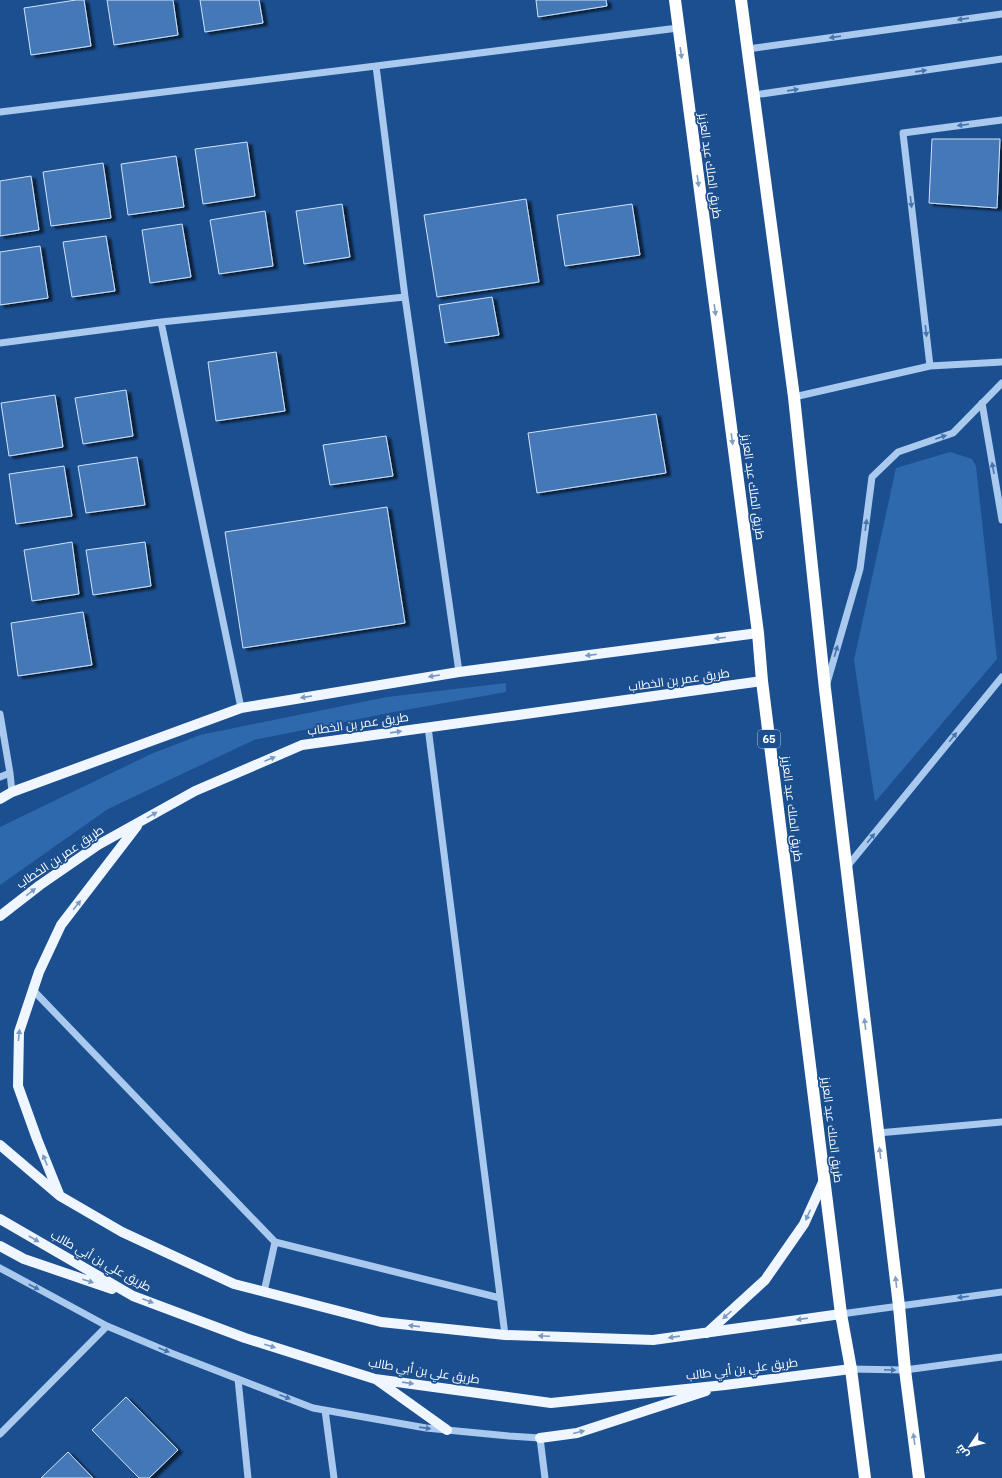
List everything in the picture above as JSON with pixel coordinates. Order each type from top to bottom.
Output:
[{"type":"highway","name":"طريق الملك عبد العزيز","points":[[674,0],[758,633],[762,681],[841,1314],[851,1368],[865,1478]]},
{"type":"highway","points":[[741,0],[794,397],[825,689],[919,1478]]},
{"type":"main road","points":[[0,798],[12,792],[241,708],[459,672],[758,633]]},
{"type":"main road","name":"طريق عمر بن الخطاب","points":[[0,916],[40,885],[98,846],[139,822],[195,791],[302,745],[762,681]]},
{"type":"main road","points":[[60,1196],[18,1086],[19,1032],[39,972],[61,925],[139,822]]},
{"type":"main road","points":[[0,1145],[60,1196],[122,1232],[143,1242],[234,1284],[381,1322],[505,1335],[653,1340],[841,1314]]},
{"type":"main road","points":[[707,1333],[765,1280],[804,1224],[824,1180]]},
{"type":"main road","name":"طريق علي بن أبي طالب","points":[[0,1219],[133,1296],[245,1338],[375,1379],[551,1403],[725,1385],[851,1368]]},
{"type":"main road","points":[[0,1246],[24,1260],[133,1296]]},
{"type":"main road","points":[[375,1379],[447,1430]]},
{"type":"main road","points":[[540,1438],[577,1433],[725,1385]]},
{"type":"street","points":[[748,49],[1002,14]]},
{"type":"street","points":[[0,112],[678,28]]},
{"type":"street","points":[[754,95],[1002,59]]},
{"type":"street","points":[[376,66],[405,297],[459,672]]},
{"type":"street","points":[[930,366],[904,132],[1002,120]]},
{"type":"street","points":[[0,343],[161,322],[405,297]]},
{"type":"street","points":[[161,322],[241,708]]},
{"type":"street","points":[[794,397],[930,366],[1002,362]]},
{"type":"street","points":[[825,689],[860,569],[872,477],[898,452],[953,433],[1002,383]]},
{"type":"street","points":[[982,404],[1002,520]]},
{"type":"street","points":[[846,868],[1002,677]]},
{"type":"street","points":[[0,714],[12,792]]},
{"type":"street","points":[[428,727],[505,1335]]},
{"type":"street","points":[[0,777],[10,773]]},
{"type":"street","points":[[33,990],[275,1242],[500,1298]]},
{"type":"street","points":[[878,1133],[1002,1122]]},
{"type":"street","points":[[264,1292],[275,1242]]},
{"type":"street","points":[[0,1268],[107,1326],[313,1408],[426,1428],[540,1438],[545,1478]]},
{"type":"street","points":[[841,1314],[1002,1292]]},
{"type":"street","points":[[0,1434],[107,1326]]},
{"type":"street","points":[[851,1368],[905,1370],[1002,1358]]},
{"type":"street","points":[[238,1379],[248,1478]]},
{"type":"street","points":[[325,1410],[334,1478]]},
{"type":"shaded area","points":[[950,452],[972,459],[976,466],[997,659],[875,802],[854,660],[896,468]]},
{"type":"shaded area","points":[[506,683],[506,692],[394,712],[254,740],[108,809],[0,885],[0,827],[151,754],[200,735],[387,697]]},
{"type":"building","points":[[84,0],[91,46],[31,55],[24,8]]},
{"type":"building","points":[[107,0],[173,0],[178,35],[114,45]]},
{"type":"building","points":[[200,0],[259,0],[263,23],[205,32]]},
{"type":"building","points":[[536,0],[606,0],[607,6],[538,17]]},
{"type":"building","points":[[932,139],[1000,139],[997,208],[929,203]]},
{"type":"building","points":[[247,142],[255,196],[203,204],[195,149]]},
{"type":"building","points":[[176,156],[184,207],[128,215],[121,164]]},
{"type":"building","points":[[103,163],[111,218],[51,226],[43,172]]},
{"type":"building","points":[[31,176],[39,230],[0,236],[0,181]]},
{"type":"building","points":[[526,199],[539,282],[437,297],[424,215]]},
{"type":"building","points":[[342,204],[350,257],[304,264],[296,211]]},
{"type":"building","points":[[632,204],[640,255],[565,266],[557,215]]},
{"type":"building","points":[[265,211],[273,266],[219,274],[210,220]]},
{"type":"building","points":[[182,224],[191,277],[150,283],[142,230]]},
{"type":"building","points":[[106,236],[115,291],[72,297],[63,242]]},
{"type":"building","points":[[40,246],[48,298],[0,305],[0,252]]},
{"type":"building","points":[[492,297],[499,335],[445,343],[439,305]]},
{"type":"building","points":[[276,352],[285,411],[216,421],[208,362]]},
{"type":"building","points":[[126,390],[133,436],[83,444],[75,398]]},
{"type":"building","points":[[55,395],[63,447],[9,456],[1,403]]},
{"type":"building","points":[[656,414],[666,473],[537,493],[528,433]]},
{"type":"building","points":[[386,436],[393,476],[330,485],[323,445]]},
{"type":"building","points":[[137,457],[145,505],[86,513],[78,466]]},
{"type":"building","points":[[64,466],[72,516],[16,524],[9,474]]},
{"type":"building","points":[[387,507],[405,623],[243,648],[225,532]]},
{"type":"building","points":[[72,542],[79,594],[32,601],[24,550]]},
{"type":"building","points":[[145,542],[151,586],[93,595],[86,550]]},
{"type":"building","points":[[83,612],[92,665],[18,676],[11,623]]},
{"type":"building","points":[[126,1397],[178,1450],[149,1478],[139,1478],[92,1430]]},
{"type":"building","points":[[68,1452],[93,1478],[41,1478]]}]
